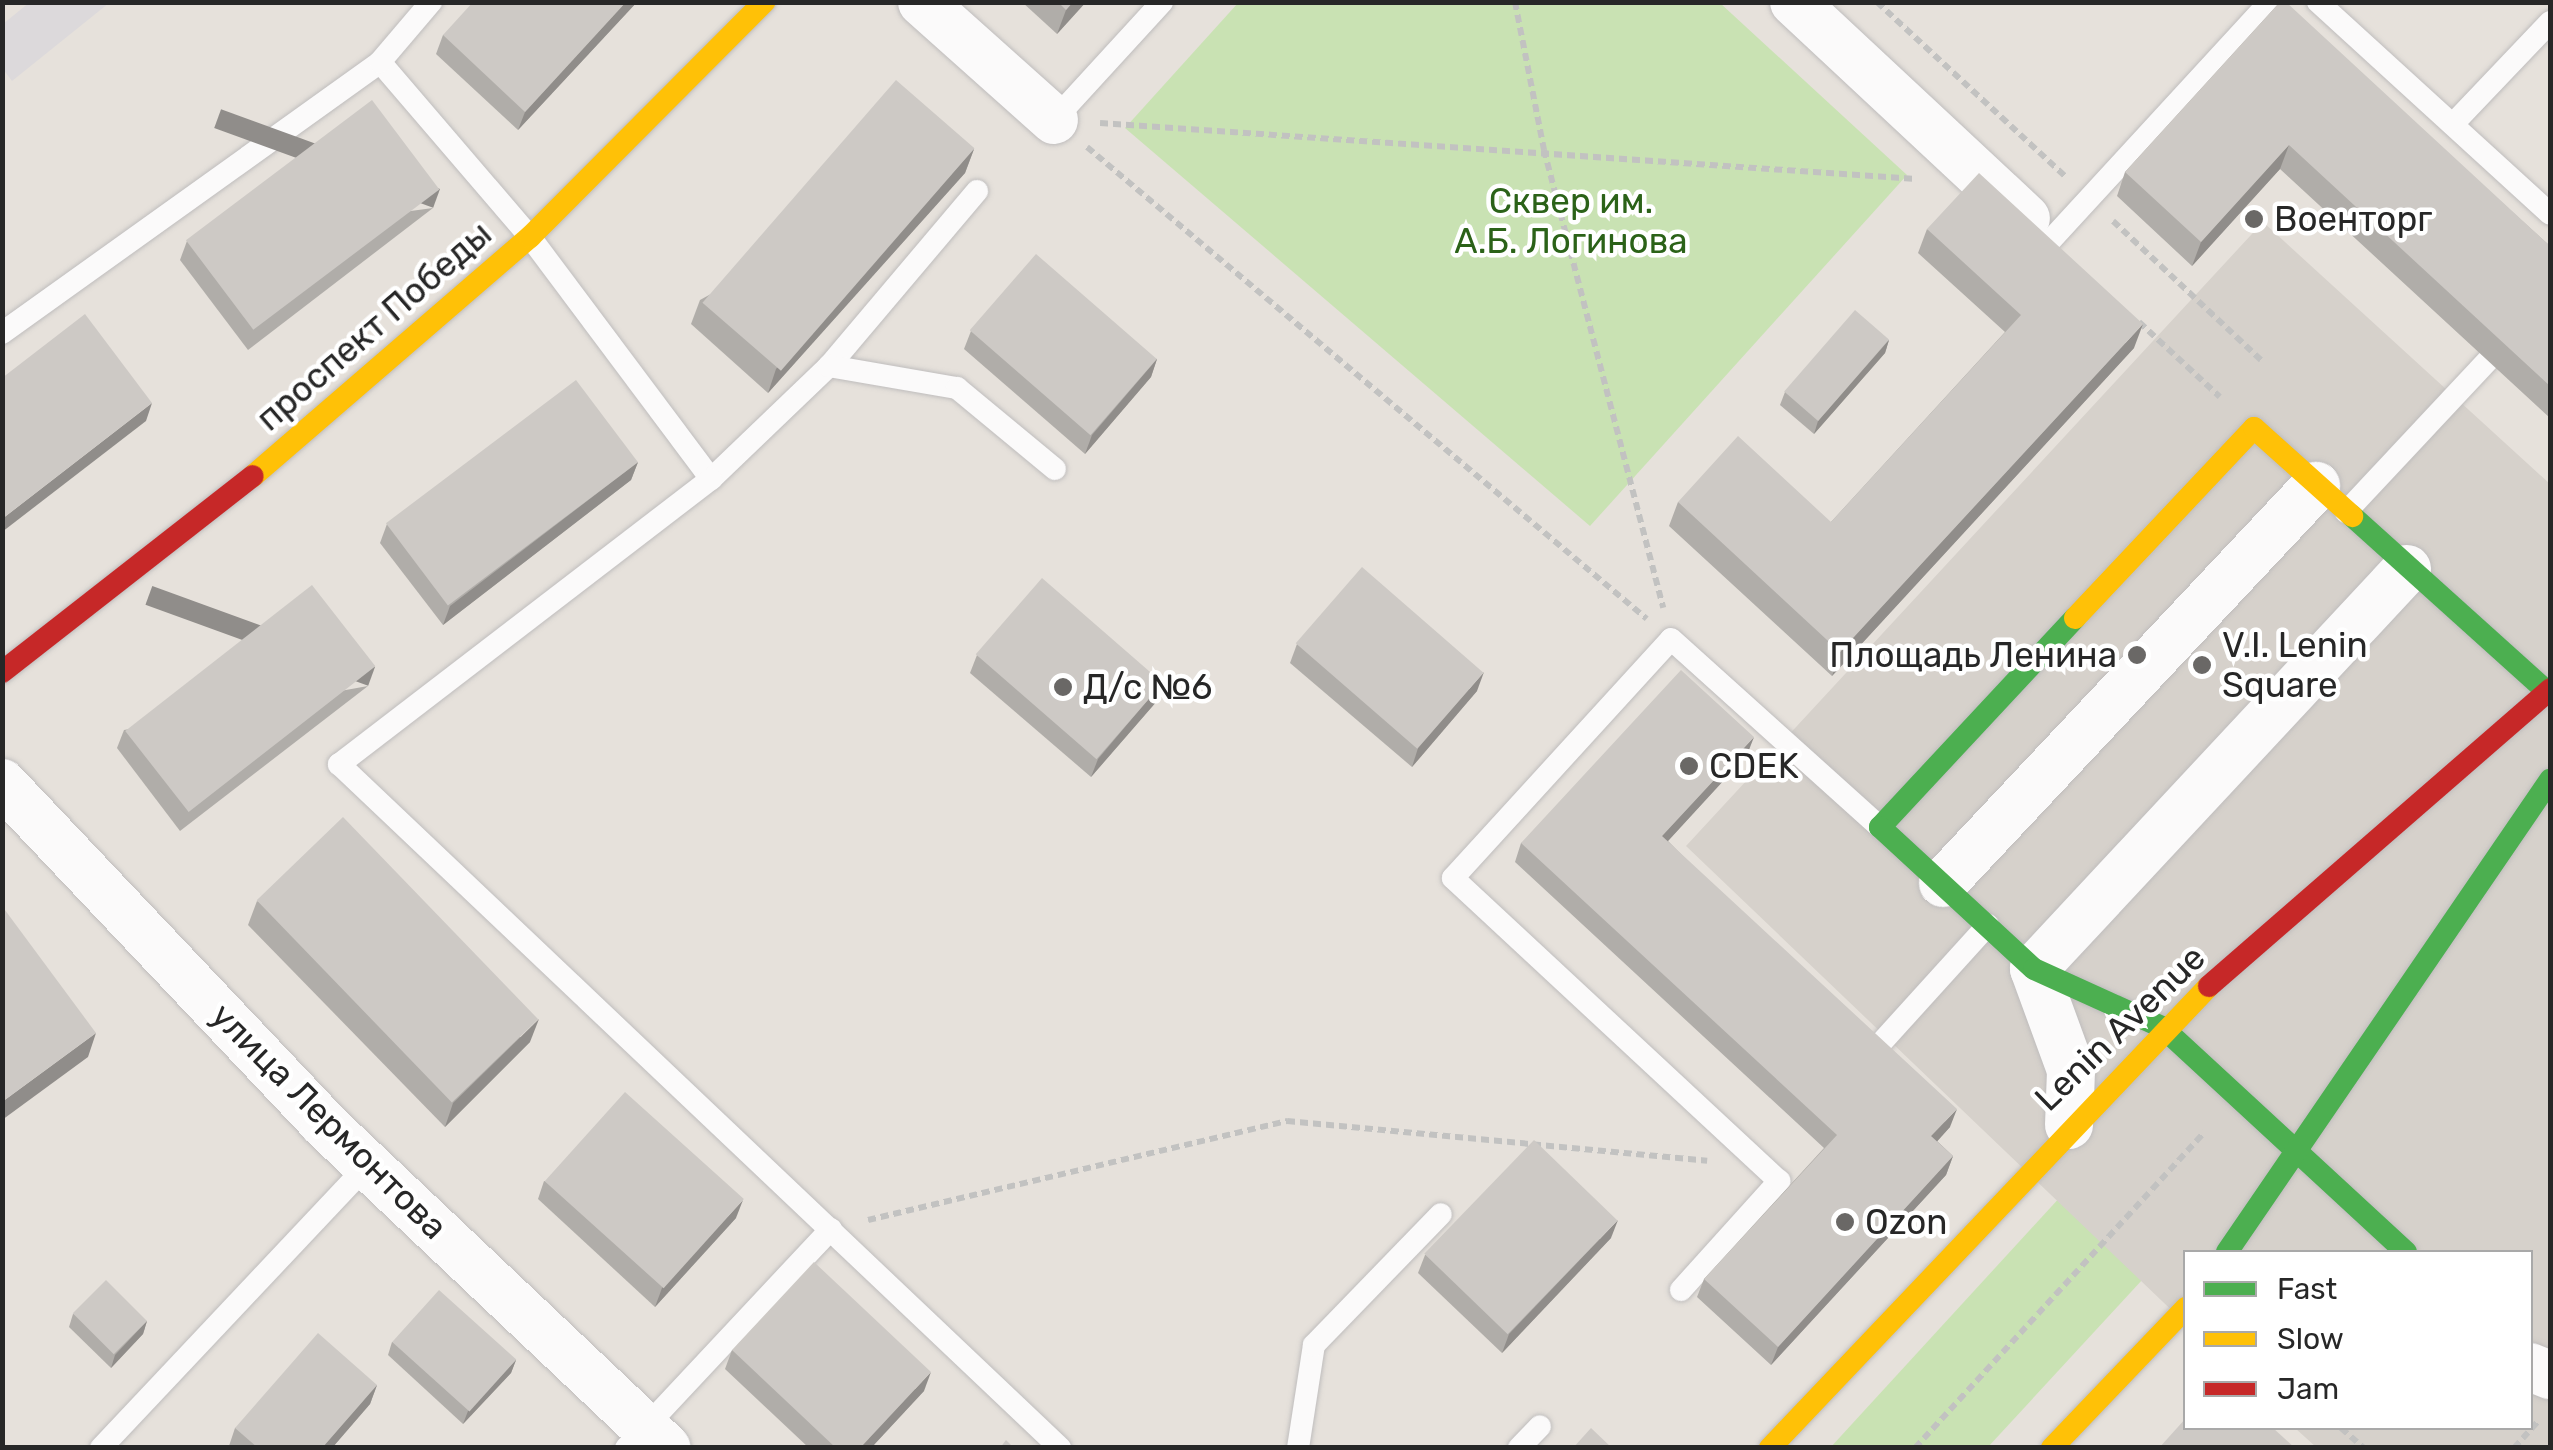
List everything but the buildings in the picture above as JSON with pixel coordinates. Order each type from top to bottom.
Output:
[{"type":"street","name":"проспект Победы","points":[[2,672],[260,470],[530,238],[764,2]]},
{"type":"street","points":[[922,2],[1054,120]]},
{"type":"street","points":[[1794,2],[2139,322]]},
{"type":"street","points":[[2404,1250],[2162,1027],[2034,970],[1880,827],[2254,428],[2407,569],[2550,692]]},
{"type":"street","points":[[1943,883],[2331,499]]},
{"type":"street","points":[[2034,970],[2407,569]]},
{"type":"street","name":"Lenin Avenue","points":[[1770,1448],[2162,1027],[2550,692]]},
{"type":"street","points":[[2228,1250],[2550,780]]},
{"type":"street","name":"улица Лермонтова","points":[[2,783],[368,1165],[646,1441]]},
{"type":"street","points":[[2034,970],[2071,1070],[2069,1125]]},
{"type":"street","points":[[2052,1448],[2183,1311]]},
{"type":"lane","points":[[2,333],[380,62],[431,2]]},
{"type":"lane","points":[[1054,120],[1162,2]]},
{"type":"lane","points":[[2050,241],[2270,2]]},
{"type":"lane","points":[[2318,2],[2550,214]]},
{"type":"lane","points":[[2452,124],[2550,22]]},
{"type":"lane","points":[[380,62],[530,238],[711,480]]},
{"type":"lane","points":[[977,191],[829,366],[711,480],[339,764],[1060,1448]]},
{"type":"lane","points":[[2331,499],[2489,359]]},
{"type":"lane","points":[[829,366],[957,388],[1055,468]]},
{"type":"lane","points":[[1681,1290],[1779,1181],[1454,878],[1671,639],[1880,827]]},
{"type":"lane","points":[[1871,1054],[1988,925]]},
{"type":"lane","points":[[101,1448],[368,1165]]},
{"type":"lane","points":[[1298,1448],[1314,1345],[1441,1214]]},
{"type":"lane","points":[[646,1441],[831,1229]]},
{"type":"lane","points":[[1519,1448],[1540,1426]]},
{"type":"path","points":[[1516,2],[1544,150],[1671,639]]},
{"type":"path","points":[[1054,120],[1544,150],[1988,184]]},
{"type":"path","points":[[1054,120],[1671,639]]},
{"type":"path","points":[[2139,322],[2254,428]]},
{"type":"path","points":[[1915,1448],[2237,1096]]},
{"type":"path","points":[[831,1229],[1287,1121],[1763,1166]]},
{"type":"path","points":[[2533,1427],[2550,1408]]},
{"type":"path","points":[[2343,1430],[2364,1448]]},
{"type":"shaded area","points":[[30,2],[109,3],[12,81],[3,69],[3,24]]},
{"type":"shaded area","name":"V.I. Lenin Square","points":[[2263,222],[2550,484],[2550,1447],[2316,1447],[2297,1430],[2533,1430],[2533,1250],[2183,1250],[2183,1321],[1686,846]]},
{"type":"green space","name":"Сквер им. А.Б. Логинова","points":[[1238,3],[1720,3],[1907,175],[1590,526],[1125,128]]},
{"type":"green space","points":[[2128,1123],[2214,1202],[1988,1447],[1830,1448]]},
{"type":"traffic: fast","points":[[2352,516],[2550,694]]},
{"type":"traffic: fast","points":[[2075,618],[1880,827],[2034,969],[2162,1027],[2404,1250]]},
{"type":"traffic: fast","points":[[2228,1250],[2550,780]]},
{"type":"traffic: slow","points":[[253,476],[530,237],[764,2]]},
{"type":"traffic: slow","points":[[2075,618],[2254,428],[2352,516]]},
{"type":"traffic: slow","points":[[1770,1448],[2209,986]]},
{"type":"traffic: slow","points":[[2052,1448],[2183,1311]]},
{"type":"traffic: jam","points":[[2,672],[253,476]]},
{"type":"traffic: jam","points":[[2209,986],[2550,690]]},
{"type":"place","name":"Военторг","points":[[2254,219]]},
{"type":"place","name":"Площадь Ленина","points":[[2137,655]]},
{"type":"place","name":"V.I. Lenin Square","points":[[2202,665]]},
{"type":"place","name":"Д/с №6","points":[[1063,687]]},
{"type":"place","name":"CDEK","points":[[1689,766]]},
{"type":"place","name":"Ozon","points":[[1845,1222]]}]
